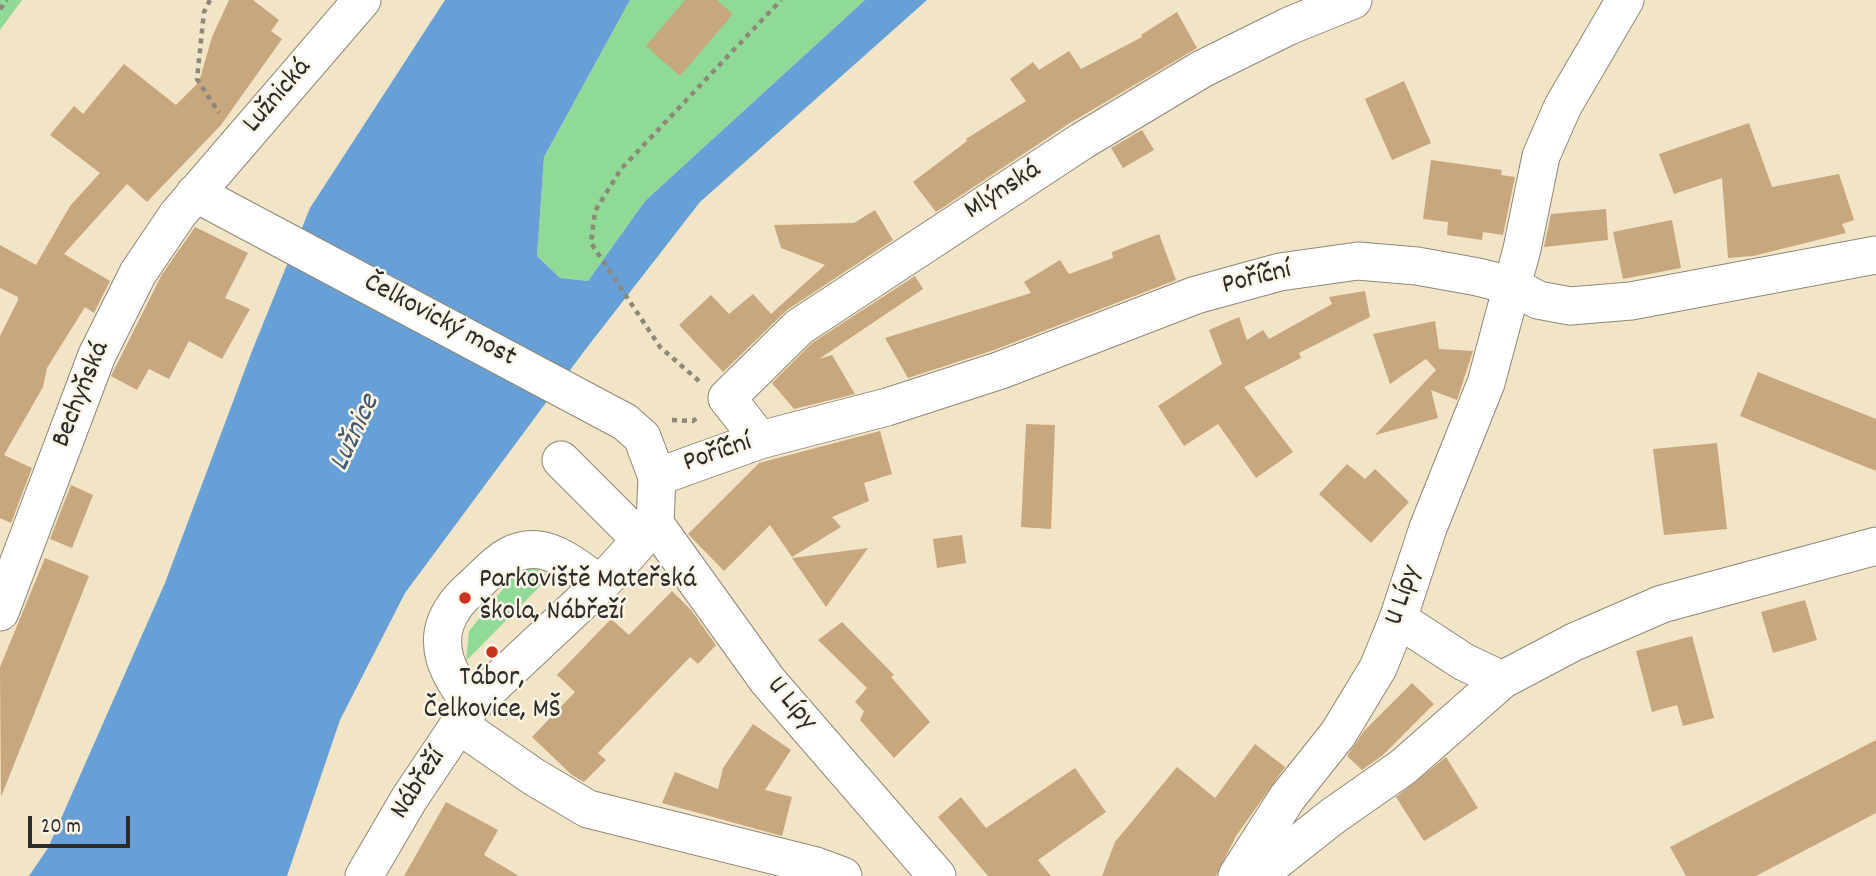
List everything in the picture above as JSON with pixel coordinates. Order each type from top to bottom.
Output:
[{"type":"street","name":"Lužnická","points":[[195,193],[362,0]]},
{"type":"street","name":"Mlýnská","points":[[727,398],[780,342],[799,327],[1082,141],[1202,69],[1289,26],[1353,0]]},
{"type":"street","name":"U Lípy","points":[[1237,876],[1287,798],[1338,734],[1378,668],[1398,619],[1428,528],[1486,383],[1513,286],[1541,156],[1563,106],[1625,0]]},
{"type":"street","name":"Čelkovický most","points":[[195,193],[625,422],[642,438],[657,477]]},
{"type":"street","name":"Bechyňská","points":[[0,612],[97,355],[138,272],[195,193]]},
{"type":"street","name":"Poříční","points":[[657,477],[760,440],[887,407],[1001,370],[1196,295],[1280,272],[1358,261],[1416,266],[1513,286],[1538,300],[1570,306],[1631,301],[1876,255]]},
{"type":"street","points":[[727,398],[760,440]]},
{"type":"street","name":"U Lípy","points":[[561,460],[647,532],[768,681],[937,876]]},
{"type":"street","points":[[647,532],[657,477]]},
{"type":"street","name":"Nábřeží","points":[[364,876],[409,799],[466,715],[601,584],[647,532]]},
{"type":"street","points":[[1257,876],[1333,816],[1403,767],[1502,681],[1574,642],[1662,604],[1876,545]]},
{"type":"street","points":[[601,584],[554,554],[526,550],[505,555],[454,607],[444,627],[443,650],[449,676],[466,715],[534,777],[588,808],[817,866],[843,876]]},
{"type":"street","points":[[1398,619],[1464,662],[1502,681]]},
{"type":"path","points":[[0,9],[7,0]]},
{"type":"path","points":[[210,0],[204,12],[197,79],[223,119]]},
{"type":"path","points":[[669,420],[693,421],[727,398],[709,389],[660,347],[591,243],[595,211],[621,169],[781,0]]},
{"type":"green space","points":[[0,0],[22,0],[0,30]]},
{"type":"green space","points":[[630,0],[865,0],[645,201],[588,281],[560,278],[537,256],[544,157]]},
{"type":"green space","points":[[524,563],[550,576],[466,661],[469,631]]},
{"type":"water","name":"Lužnice","points":[[445,0],[630,0],[544,157],[537,256],[560,278],[588,281],[645,201],[865,0],[927,0],[700,202],[585,350],[405,593],[340,720],[287,876],[29,876],[48,848],[165,583],[252,351],[310,208]]},
{"type":"building","points":[[229,0],[253,0],[279,20],[271,31],[282,39],[221,125],[147,202],[127,184],[64,254],[110,281],[94,313],[85,307],[47,368],[43,387],[4,455],[32,468],[11,523],[0,518],[0,336],[18,297],[0,288],[0,245],[36,265],[70,206],[100,173],[50,135],[74,106],[83,114],[124,64],[176,105],[199,82],[212,37]]},
{"type":"building","points":[[685,0],[717,0],[733,14],[680,76],[646,46]]},
{"type":"building","points":[[1177,12],[1197,48],[1070,123],[936,212],[913,182],[967,141],[966,139],[1026,101],[1010,79],[1033,62],[1039,70],[1069,51],[1081,69],[1142,37],[1141,35]]},
{"type":"building","points":[[1404,81],[1431,143],[1392,160],[1365,99]]},
{"type":"building","points":[[1749,123],[1772,187],[1839,174],[1854,220],[1842,224],[1846,233],[1753,256],[1728,258],[1722,178],[1674,194],[1659,154]]},
{"type":"building","points":[[1142,130],[1154,150],[1123,168],[1111,148]]},
{"type":"building","points":[[1431,160],[1502,170],[1501,175],[1515,177],[1503,235],[1483,232],[1482,240],[1447,235],[1448,222],[1423,219]]},
{"type":"building","points":[[1606,209],[1608,240],[1544,247],[1551,214]]},
{"type":"building","points":[[875,210],[893,240],[787,310],[723,372],[679,325],[711,295],[729,314],[753,294],[771,314],[825,265],[781,248],[774,225],[854,223]]},
{"type":"building","points":[[1672,220],[1681,268],[1623,279],[1613,232]]},
{"type":"building","points":[[195,227],[248,253],[225,298],[250,309],[222,359],[189,341],[169,379],[149,369],[137,390],[111,376],[161,276]]},
{"type":"building","points":[[1159,234],[1176,280],[994,350],[908,378],[885,338],[1031,293],[1024,282],[1060,260],[1069,274],[1113,258],[1112,252]]},
{"type":"building","points":[[915,276],[923,289],[819,359],[832,355],[855,394],[794,409],[772,383],[812,343]]},
{"type":"building","points":[[1365,291],[1370,317],[1299,353],[1301,358],[1244,387],[1293,452],[1256,478],[1218,424],[1184,446],[1158,406],[1222,364],[1209,330],[1239,317],[1247,340],[1263,330],[1269,339],[1332,304],[1329,297]]},
{"type":"building","points":[[1435,321],[1439,349],[1473,351],[1457,400],[1431,390],[1438,418],[1375,435],[1436,370],[1426,359],[1390,384],[1373,334]]},
{"type":"building","points":[[1758,372],[1876,419],[1876,471],[1740,416]]},
{"type":"building","points":[[1026,424],[1055,425],[1051,529],[1021,527]]},
{"type":"building","points":[[880,431],[892,474],[864,483],[869,501],[832,517],[841,527],[792,557],[770,525],[724,571],[688,534],[759,463]]},
{"type":"building","points":[[1717,443],[1727,529],[1664,535],[1653,449]]},
{"type":"building","points":[[1347,464],[1365,479],[1375,469],[1409,502],[1371,543],[1319,494]]},
{"type":"building","points":[[71,485],[93,495],[72,548],[50,539]]},
{"type":"building","points":[[962,535],[966,563],[937,568],[933,539]]},
{"type":"building","points":[[868,548],[826,607],[792,558]]},
{"type":"building","points":[[45,558],[89,576],[1,797],[0,667]]},
{"type":"building","points":[[672,591],[691,610],[716,645],[698,664],[690,657],[598,753],[606,760],[584,782],[572,775],[532,737],[575,692],[557,675],[611,619],[629,635]]},
{"type":"building","points":[[1805,600],[1817,640],[1773,653],[1761,612]]},
{"type":"building","points":[[842,622],[894,675],[891,677],[930,722],[894,758],[860,720],[864,711],[855,702],[867,688],[818,640]]},
{"type":"building","points":[[1692,636],[1714,718],[1683,726],[1677,705],[1652,712],[1636,651]]},
{"type":"building","points":[[1412,683],[1434,704],[1383,755],[1362,770],[1347,756],[1364,731]]},
{"type":"building","points":[[753,724],[791,750],[765,790],[792,797],[782,836],[662,803],[675,772],[718,789],[723,768]]},
{"type":"building","points":[[1876,740],[1876,813],[1756,876],[1686,876],[1670,847]]},
{"type":"building","points":[[1255,744],[1285,767],[1236,836],[1216,876],[1102,876],[1115,842],[1177,767],[1215,798]]},
{"type":"building","points":[[1446,757],[1478,808],[1424,841],[1396,797]]},
{"type":"building","points":[[1075,768],[1106,812],[1038,860],[1051,876],[988,876],[938,817],[961,797],[986,828]]},
{"type":"building","points":[[446,802],[498,830],[484,855],[519,876],[404,876]]},
{"type":"place","name":"Parkoviště Mateřská škola, Nábřeží","points":[[465,598]]},
{"type":"place","name":"Tábor, Čelkovice, MŠ","points":[[492,652]]}]
